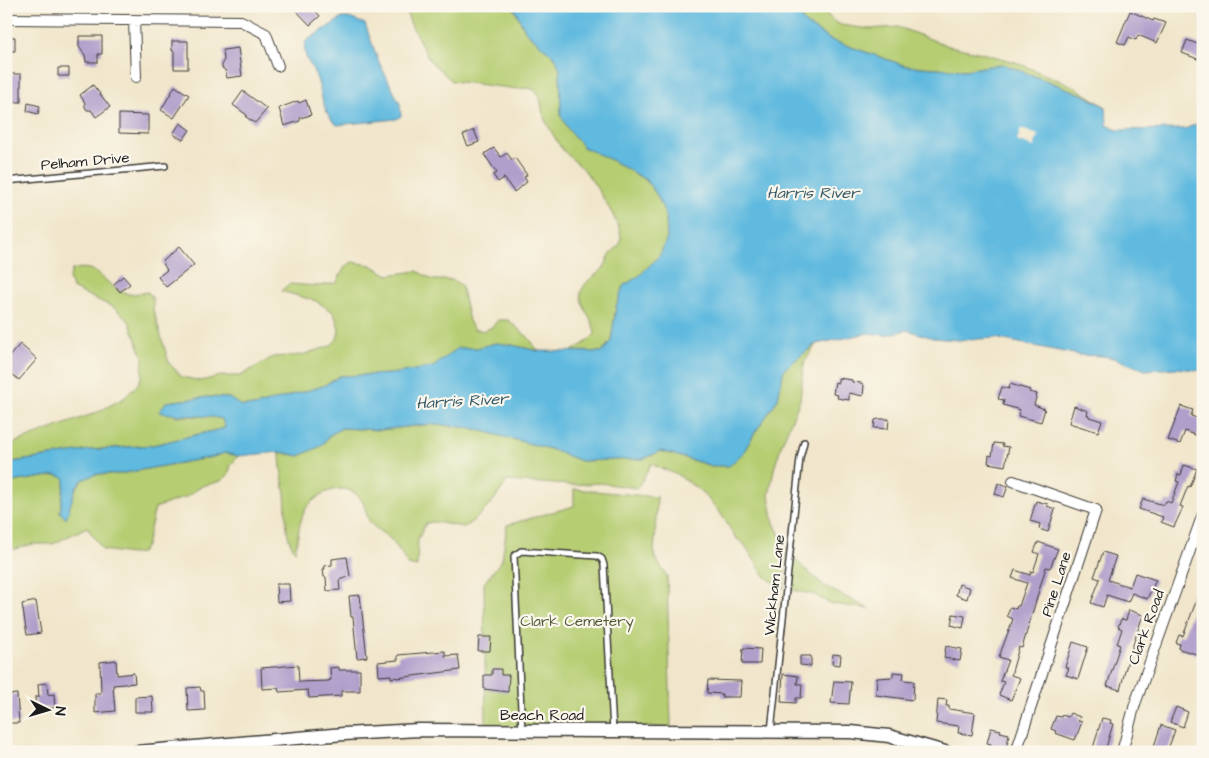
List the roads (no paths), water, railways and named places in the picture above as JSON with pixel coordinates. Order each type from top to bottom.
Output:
[{"type":"street","points":[[6,19],[241,21],[266,34],[278,66]]},
{"type":"street","points":[[134,20],[136,77]]},
{"type":"street","name":"Pine Lane","points":[[1013,481],[1096,510],[1016,752]]},
{"type":"street","name":"Clark Road","points":[[1122,752],[1135,704],[1203,514]]},
{"type":"street","name":"Beach Road","points":[[137,752],[344,734],[418,730],[873,734],[889,736],[929,749],[945,752]]},
{"type":"lane","name":"Pelham Drive","points":[[6,181],[166,166]]},
{"type":"lane","name":"Wickham Lane","points":[[771,732],[800,458],[804,442]]},
{"type":"lane","points":[[522,731],[514,556],[522,551],[597,556],[602,559],[604,564],[613,731]]},
{"type":"water","name":"Harris River","points":[[512,6],[792,6],[806,24],[831,40],[906,66],[965,70],[1003,64],[1084,95],[1106,107],[1107,125],[1117,130],[1185,129],[1203,121],[1203,372],[1176,368],[1145,370],[1114,358],[1079,355],[995,338],[959,340],[933,338],[907,330],[886,335],[868,333],[816,344],[784,369],[778,399],[743,453],[729,466],[712,466],[661,451],[643,459],[581,461],[550,449],[471,428],[432,424],[380,430],[342,428],[330,435],[321,446],[299,456],[280,452],[238,456],[225,453],[213,457],[119,474],[96,474],[82,480],[76,487],[66,519],[60,512],[65,478],[56,475],[6,483],[6,463],[90,450],[153,445],[225,428],[222,419],[159,412],[166,402],[208,397],[229,398],[241,406],[255,406],[323,386],[340,376],[391,374],[433,367],[458,348],[477,348],[496,343],[538,351],[602,352],[611,341],[616,307],[623,286],[639,276],[660,255],[667,238],[666,216],[657,195],[646,180],[583,147],[568,129],[561,116],[560,70],[556,58],[526,32]]},
{"type":"water","points":[[342,18],[349,18],[365,24],[378,60],[400,104],[401,116],[396,119],[337,125],[329,116],[317,79],[306,56],[305,47],[306,41]]},
{"type":"park label","name":"Clark Cemetery","points":[[577,621]]}]
